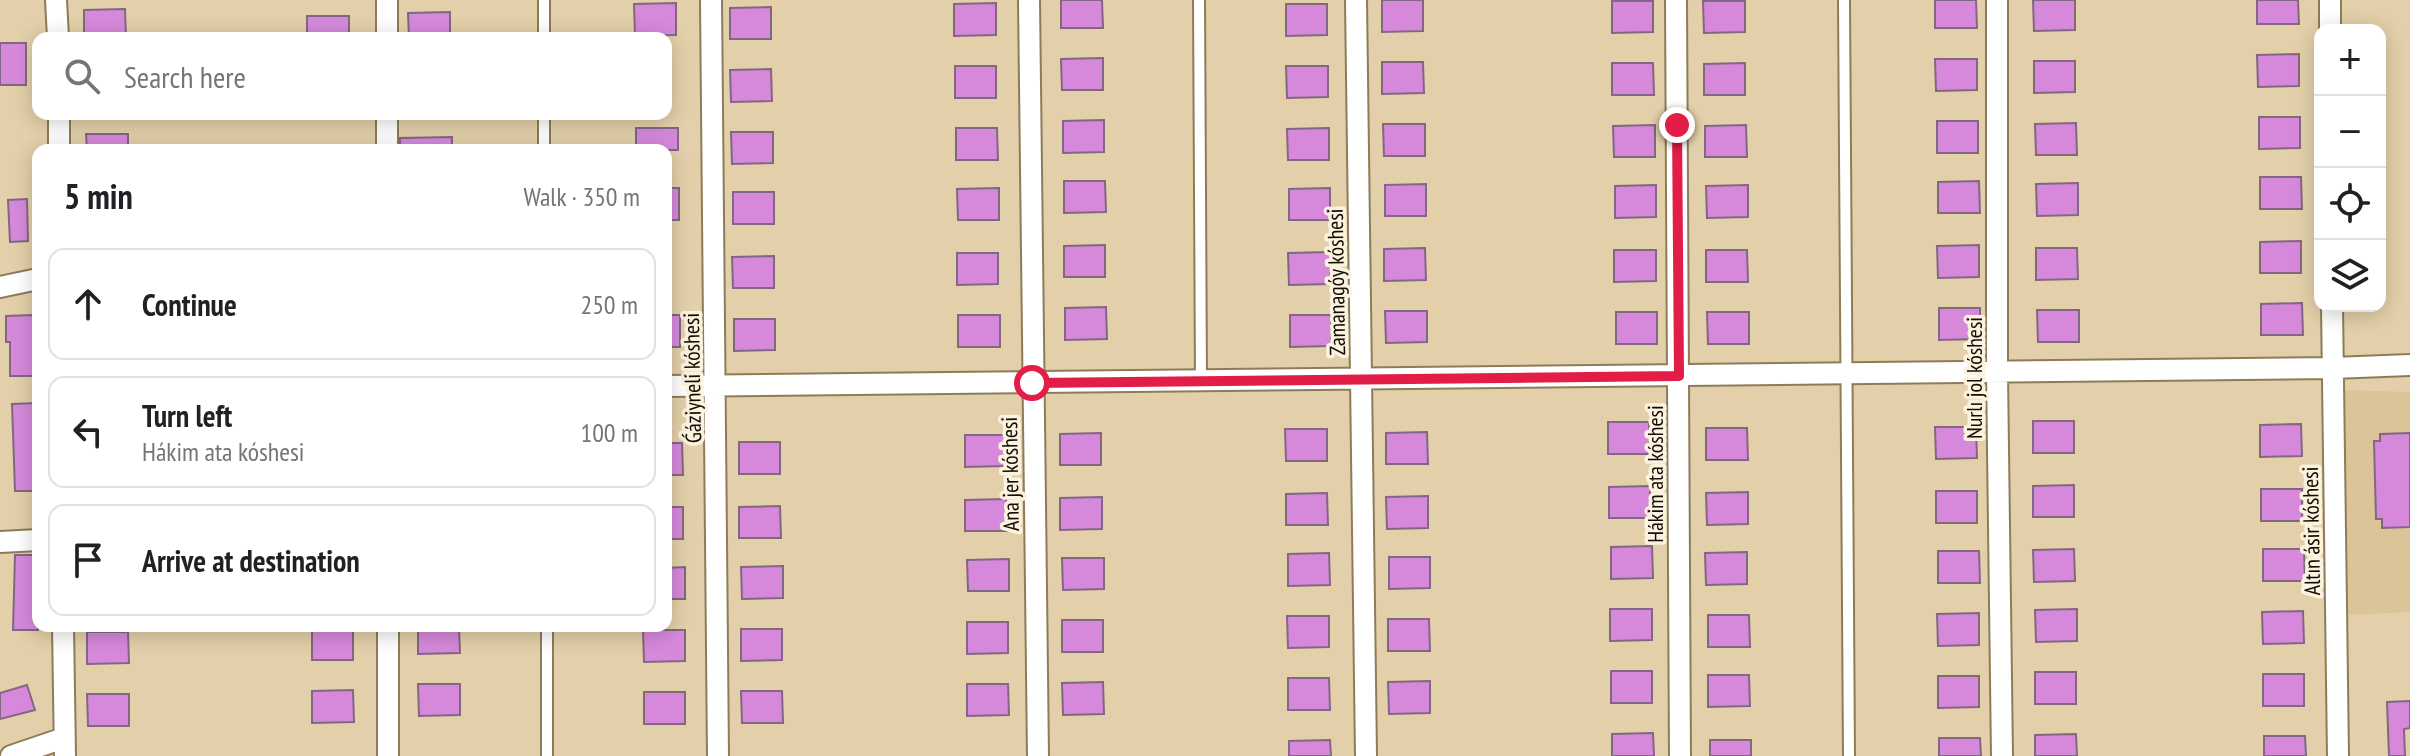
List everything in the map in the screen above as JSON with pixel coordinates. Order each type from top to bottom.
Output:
[{"type":"street","points":[[56,0],[58,32]]},
{"type":"street","points":[[387,0],[387,32]]},
{"type":"street","name":"Ǵáziyneli kóshesi","points":[[711,0],[718,756]]},
{"type":"street","name":"Ana jer kóshesi","points":[[1029,0],[1038,756]]},
{"type":"street","name":"Zamanagóy kóshesi","points":[[1356,0],[1366,756]]},
{"type":"street","name":"Hákim ata kóshesi","points":[[1676,0],[1680,756]]},
{"type":"street","name":"Nurlı jol kóshesi","points":[[1997,0],[1997,372],[2002,756]]},
{"type":"street","points":[[2330,0],[2330,24]]},
{"type":"street","points":[[59,120],[59,144]]},
{"type":"street","points":[[387,120],[387,144]]},
{"type":"street","points":[[0,287],[32,280]]},
{"type":"street","name":"Altın ásir kóshesi","points":[[2332,312],[2338,756]]},
{"type":"street","points":[[672,386],[2410,365]]},
{"type":"street","points":[[0,542],[32,540]]},
{"type":"street","points":[[11,756],[65,747],[63,632]]},
{"type":"street","points":[[388,632],[388,756]]},
{"type":"lane","points":[[544,0],[544,32]]},
{"type":"lane","points":[[1199,0],[1201,381]]},
{"type":"lane","points":[[1844,0],[1849,756]]},
{"type":"lane","points":[[544,120],[544,144]]},
{"type":"lane","points":[[547,632],[547,756]]},
{"type":"shaded area","points":[[2344,390],[2410,392],[2410,612],[2348,615]]},
{"type":"building","points":[[1061,0],[1102,0],[1103,28],[1061,28]]},
{"type":"building","points":[[1382,0],[1423,0],[1423,31],[1382,32]]},
{"type":"building","points":[[1935,0],[1976,0],[1977,28],[1935,28]]},
{"type":"building","points":[[2033,0],[2075,0],[2075,30],[2034,31]]},
{"type":"building","points":[[2257,0],[2298,0],[2299,24],[2257,24]]},
{"type":"building","points":[[1612,1],[1653,1],[1653,32],[1612,33]]},
{"type":"building","points":[[1703,1],[1745,1],[1745,32],[1704,33]]},
{"type":"building","points":[[676,3],[676,35],[672,35],[672,32],[635,32],[634,4]]},
{"type":"building","points":[[996,3],[996,35],[954,36],[954,4]]},
{"type":"building","points":[[1286,4],[1327,4],[1327,35],[1286,36]]},
{"type":"building","points":[[771,7],[771,39],[730,39],[730,8]]},
{"type":"building","points":[[125,9],[126,32],[84,32],[84,10]]},
{"type":"building","points":[[450,12],[450,32],[409,32],[408,13]]},
{"type":"building","points":[[307,16],[349,16],[349,32],[307,32]]},
{"type":"building","points":[[0,43],[26,43],[26,85],[0,85]]},
{"type":"building","points":[[2299,54],[2299,86],[2258,87],[2257,55]]},
{"type":"building","points":[[1103,58],[1103,90],[1062,90],[1061,59]]},
{"type":"building","points":[[1935,59],[1977,59],[1977,90],[1936,91]]},
{"type":"building","points":[[2034,61],[2075,61],[2075,92],[2034,93]]},
{"type":"building","points":[[1382,62],[1423,62],[1424,93],[1382,94]]},
{"type":"building","points":[[1612,63],[1653,63],[1654,95],[1612,95]]},
{"type":"building","points":[[1745,63],[1745,95],[1704,95],[1704,64]]},
{"type":"building","points":[[955,66],[996,66],[996,98],[955,98]]},
{"type":"building","points":[[1286,66],[1328,66],[1328,97],[1287,98]]},
{"type":"building","points":[[771,69],[772,101],[731,102],[730,70]]},
{"type":"building","points":[[2259,117],[2300,117],[2300,148],[2259,149]]},
{"type":"building","points":[[1104,120],[1104,152],[1063,153],[1063,121]]},
{"type":"building","points":[[1937,121],[1978,121],[1978,153],[1937,153]]},
{"type":"building","points":[[2076,123],[2077,155],[2036,155],[2035,124]]},
{"type":"building","points":[[1383,124],[1425,124],[1425,156],[1384,156]]},
{"type":"building","points":[[1655,125],[1655,157],[1614,157],[1613,126]]},
{"type":"building","points":[[1746,125],[1747,157],[1705,157],[1705,126]]},
{"type":"building","points":[[636,128],[678,128],[678,150],[672,150],[672,144],[636,144]]},
{"type":"building","points":[[956,128],[997,128],[998,160],[956,160]]},
{"type":"building","points":[[1329,128],[1329,160],[1288,160],[1287,129]]},
{"type":"building","points":[[731,132],[773,132],[773,163],[732,164]]},
{"type":"building","points":[[86,134],[128,134],[128,144],[87,144]]},
{"type":"building","points":[[452,137],[452,144],[400,144],[400,138]]},
{"type":"building","points":[[2260,177],[2301,177],[2302,209],[2260,209]]},
{"type":"building","points":[[1064,181],[1105,181],[1106,212],[1064,213]]},
{"type":"building","points":[[1979,181],[1980,213],[1938,213],[1938,182]]},
{"type":"building","points":[[2078,183],[2078,215],[2037,216],[2036,184]]},
{"type":"building","points":[[1426,184],[1426,216],[1385,216],[1385,185]]},
{"type":"building","points":[[1656,185],[1656,217],[1615,218],[1615,186]]},
{"type":"building","points":[[1748,185],[1748,217],[1707,218],[1706,186]]},
{"type":"building","points":[[672,188],[679,188],[679,220],[672,220]]},
{"type":"building","points":[[999,188],[999,220],[958,220],[957,189]]},
{"type":"building","points":[[1330,188],[1330,220],[1289,220],[1289,189]]},
{"type":"building","points":[[733,192],[774,192],[774,224],[733,224]]},
{"type":"building","points":[[27,199],[28,241],[10,242],[8,200]]},
{"type":"building","points":[[2301,241],[2301,273],[2260,273],[2260,242]]},
{"type":"building","points":[[1105,245],[1105,277],[1064,277],[1064,246]]},
{"type":"building","points":[[1979,245],[1979,277],[1938,278],[1937,246]]},
{"type":"building","points":[[1425,248],[1426,280],[1384,281],[1384,249]]},
{"type":"building","points":[[2036,248],[2077,248],[2078,279],[2036,280]]},
{"type":"building","points":[[1614,250],[1656,250],[1656,281],[1614,282]]},
{"type":"building","points":[[1706,250],[1747,250],[1748,282],[1706,282]]},
{"type":"building","points":[[1330,252],[1330,284],[1289,285],[1288,253]]},
{"type":"building","points":[[957,253],[998,253],[998,284],[957,285]]},
{"type":"building","points":[[774,256],[774,288],[733,288],[732,257]]},
{"type":"building","points":[[2302,303],[2303,335],[2261,335],[2261,304]]},
{"type":"building","points":[[1106,307],[1107,339],[1065,340],[1065,308]]},
{"type":"building","points":[[1939,308],[1980,308],[1980,339],[1939,340]]},
{"type":"building","points":[[2037,310],[2079,310],[2079,342],[2038,342]]},
{"type":"building","points":[[1385,311],[1427,311],[1427,342],[1386,343]]},
{"type":"building","points":[[1616,312],[1657,312],[1657,344],[1616,344]]},
{"type":"building","points":[[1707,312],[1749,312],[1749,344],[1708,344]]},
{"type":"building","points":[[32,315],[32,376],[10,376],[6,316]]},
{"type":"building","points":[[672,315],[680,315],[680,347],[672,347]]},
{"type":"building","points":[[958,315],[1000,315],[1000,347],[958,347]]},
{"type":"building","points":[[1290,315],[1331,315],[1331,346],[1290,347]]},
{"type":"building","points":[[734,319],[775,319],[775,350],[734,351]]},
{"type":"building","points":[[32,403],[32,491],[15,491],[12,404]]},
{"type":"building","points":[[2033,421],[2074,421],[2074,453],[2033,453]]},
{"type":"building","points":[[1608,422],[1649,422],[1650,454],[1608,454]]},
{"type":"building","points":[[2301,424],[2302,456],[2260,457],[2260,425]]},
{"type":"building","points":[[1935,427],[1976,427],[1977,458],[1936,459]]},
{"type":"building","points":[[1706,428],[1747,428],[1748,460],[1706,460]]},
{"type":"building","points":[[1285,429],[1327,429],[1327,461],[1286,461]]},
{"type":"building","points":[[1427,432],[1428,464],[1386,464],[1386,433]]},
{"type":"building","points":[[1101,433],[1101,465],[1060,465],[1060,434]]},
{"type":"building","points":[[2410,433],[2410,527],[2382,528],[2382,519],[2376,519],[2374,441],[2380,441],[2380,434]]},
{"type":"building","points":[[965,435],[1006,435],[1006,466],[965,467]]},
{"type":"building","points":[[739,442],[780,442],[780,474],[739,474]]},
{"type":"building","points":[[672,443],[682,443],[683,475],[672,475]]},
{"type":"building","points":[[2074,485],[2074,517],[2033,517],[2033,486]]},
{"type":"building","points":[[1650,486],[1650,518],[1609,518],[1609,487]]},
{"type":"building","points":[[2261,489],[2302,489],[2302,521],[2261,521]]},
{"type":"building","points":[[1936,491],[1977,491],[1977,523],[1936,523]]},
{"type":"building","points":[[1748,492],[1748,524],[1707,525],[1706,493]]},
{"type":"building","points":[[1327,493],[1328,525],[1286,525],[1286,494]]},
{"type":"building","points":[[1428,496],[1428,528],[1387,529],[1386,497]]},
{"type":"building","points":[[1102,497],[1102,529],[1060,530],[1060,498]]},
{"type":"building","points":[[1006,499],[1007,531],[965,531],[965,500]]},
{"type":"building","points":[[780,506],[781,538],[739,538],[739,507]]},
{"type":"building","points":[[672,507],[683,507],[683,539],[672,539]]},
{"type":"building","points":[[1652,546],[1653,578],[1611,579],[1611,547]]},
{"type":"building","points":[[2074,549],[2075,581],[2034,582],[2033,550]]},
{"type":"building","points":[[2263,549],[2304,549],[2305,581],[2263,581]]},
{"type":"building","points":[[1938,551],[1979,551],[1980,583],[1938,583]]},
{"type":"building","points":[[1747,552],[1747,584],[1706,585],[1705,553]]},
{"type":"building","points":[[1329,553],[1330,585],[1288,586],[1288,554]]},
{"type":"building","points":[[15,555],[32,555],[32,630],[13,630]]},
{"type":"building","points":[[1389,557],[1430,557],[1430,588],[1389,589]]},
{"type":"building","points":[[1062,558],[1104,558],[1104,589],[1063,590]]},
{"type":"building","points":[[1009,559],[1009,591],[968,591],[967,560]]},
{"type":"building","points":[[783,566],[783,598],[742,599],[741,567]]},
{"type":"building","points":[[685,567],[685,599],[672,599],[672,568]]},
{"type":"building","points":[[1610,609],[1652,609],[1652,640],[1610,641]]},
{"type":"building","points":[[2077,609],[2077,641],[2036,642],[2035,610]]},
{"type":"building","points":[[2303,611],[2304,643],[2263,644],[2262,612]]},
{"type":"building","points":[[1979,613],[1979,645],[1938,646],[1937,614]]},
{"type":"building","points":[[1708,615],[1749,615],[1750,647],[1708,647]]},
{"type":"building","points":[[1287,616],[1329,616],[1329,647],[1288,648]]},
{"type":"building","points":[[1388,619],[1429,619],[1430,651],[1388,651]]},
{"type":"building","points":[[1062,620],[1103,620],[1103,652],[1062,652]]},
{"type":"building","points":[[967,622],[1008,622],[1008,653],[967,654]]},
{"type":"building","points":[[741,629],[782,629],[782,660],[741,661]]},
{"type":"building","points":[[685,630],[685,661],[644,662],[643,632]]},
{"type":"building","points":[[87,632],[128,632],[129,663],[87,664]]},
{"type":"building","points":[[312,632],[353,632],[353,660],[312,660]]},
{"type":"building","points":[[418,632],[459,632],[460,653],[418,654]]},
{"type":"building","points":[[1611,671],[1652,671],[1652,703],[1611,703]]},
{"type":"building","points":[[2035,672],[2076,672],[2076,704],[2035,704]]},
{"type":"building","points":[[2263,674],[2304,674],[2304,706],[2263,706]]},
{"type":"building","points":[[1708,675],[1749,675],[1750,706],[1708,707]]},
{"type":"building","points":[[1938,676],[1979,676],[1979,707],[1938,708]]},
{"type":"building","points":[[1288,678],[1329,678],[1330,710],[1288,710]]},
{"type":"building","points":[[1430,681],[1430,713],[1389,714],[1388,682]]},
{"type":"building","points":[[1103,682],[1104,714],[1063,715],[1062,683]]},
{"type":"building","points":[[418,684],[460,684],[460,715],[419,716]]},
{"type":"building","points":[[967,684],[1008,684],[1009,715],[967,716]]},
{"type":"building","points":[[27,685],[35,710],[0,719],[0,693]]},
{"type":"building","points":[[353,690],[354,722],[312,723],[312,691]]},
{"type":"building","points":[[741,691],[782,691],[783,723],[742,723]]},
{"type":"building","points":[[644,692],[685,692],[685,724],[644,724]]},
{"type":"building","points":[[87,694],[129,694],[129,726],[88,726]]},
{"type":"building","points":[[2410,701],[2410,728],[2404,729],[2405,756],[2389,756],[2387,702]]},
{"type":"building","points":[[1653,733],[1654,756],[1612,756],[1612,734]]},
{"type":"building","points":[[2076,734],[2077,756],[2035,756],[2035,735]]},
{"type":"building","points":[[2264,736],[2305,736],[2306,756],[2264,756]]},
{"type":"building","points":[[1939,738],[1980,738],[1981,756],[1939,756]]},
{"type":"building","points":[[1330,740],[1331,756],[1289,756],[1289,741]]},
{"type":"building","points":[[1710,740],[1751,740],[1751,756],[1710,756]]},
{"type":"route","points":[[1032,383],[1679,376],[1677,125]]}]
